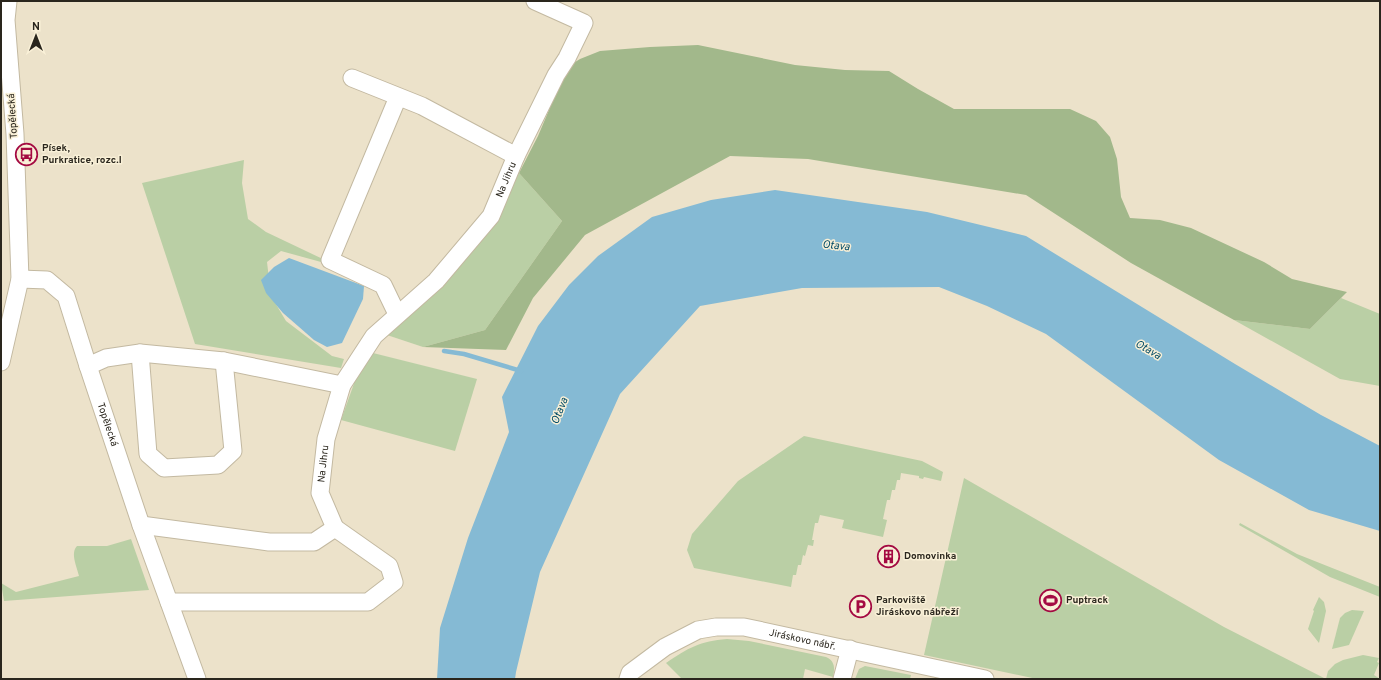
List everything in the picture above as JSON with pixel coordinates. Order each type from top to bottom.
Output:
[{"type":"street","name":"Topělecká","points":[[1,362],[20,279],[15,134],[6,20],[8,1]]},
{"type":"street","name":"Na Jihru","points":[[335,528],[320,493],[326,439],[342,385],[374,336],[436,281],[491,216],[516,156],[556,75],[567,58],[584,23],[535,1]]},
{"type":"street","points":[[352,78],[422,106],[516,156]]},
{"type":"street","points":[[397,314],[384,285],[330,260],[398,97]]},
{"type":"street","name":"Topělecká","points":[[20,279],[47,280],[66,296],[141,526],[197,679]]},
{"type":"street","points":[[88,366],[106,358],[140,353],[224,361],[342,385]]},
{"type":"street","points":[[140,353],[148,454],[164,468],[218,464],[232,451],[224,361]]},
{"type":"street","points":[[141,526],[269,542],[314,542],[335,528],[389,566],[394,582],[368,602],[169,602]]},
{"type":"street","name":"Jiráskovo nábř.","points":[[629,676],[665,647],[698,630],[716,627],[744,626],[985,679]]},
{"type":"street","points":[[842,679],[850,649]]},
{"type":"green space","points":[[698,45],[795,65],[845,70],[889,71],[954,109],[1070,109],[1096,121],[1110,137],[1117,159],[1121,197],[1130,218],[1160,220],[1191,228],[1264,262],[1292,279],[1347,292],[1310,329],[1234,320],[1131,263],[1026,195],[808,159],[730,156],[585,235],[533,298],[506,350],[423,347],[485,330],[562,221],[519,173],[538,136],[558,85],[572,64],[600,51]]},
{"type":"green space","points":[[244,160],[242,183],[248,219],[266,232],[327,261],[332,265],[281,251],[267,262],[271,296],[286,321],[332,356],[344,359],[341,368],[195,344],[142,183]]},
{"type":"green space","points":[[519,173],[562,221],[485,330],[423,347],[384,334],[489,226]]},
{"type":"green space","points":[[1341,298],[1380,314],[1380,386],[1340,379],[1234,320],[1310,329]]},
{"type":"green space","points":[[373,353],[477,379],[455,451],[341,420],[356,378]]},
{"type":"green space","points":[[804,436],[922,461],[943,472],[941,481],[924,477],[923,479],[919,478],[919,476],[901,473],[900,480],[897,480],[895,490],[892,490],[890,500],[887,500],[883,519],[887,520],[883,537],[842,528],[844,520],[820,515],[818,523],[815,523],[812,540],[814,540],[813,546],[808,545],[805,556],[803,555],[801,565],[798,565],[796,575],[793,575],[791,587],[694,568],[687,550],[692,534],[738,481]]},
{"type":"green space","points":[[964,478],[1224,627],[1326,679],[1037,679],[924,655]]},
{"type":"green space","points":[[1240,523],[1297,554],[1380,587],[1380,597],[1330,577],[1239,525]]},
{"type":"green space","points":[[131,539],[149,590],[4,601],[1,583],[16,592],[79,576],[74,556],[77,546],[107,546]]},
{"type":"green space","points":[[1319,597],[1324,602],[1326,611],[1319,643],[1308,629],[1314,611],[1313,610]]},
{"type":"green space","points":[[1352,610],[1364,611],[1349,645],[1332,649],[1340,618],[1345,613]]},
{"type":"green space","points":[[727,639],[749,641],[826,657],[834,665],[833,677],[805,669],[803,679],[682,679],[666,663],[695,646],[709,641]]},
{"type":"green space","points":[[1363,655],[1379,658],[1377,662],[1379,663],[1374,675],[1380,679],[1326,679],[1328,671],[1335,664],[1343,660]]},
{"type":"green space","points":[[865,666],[911,675],[910,679],[855,679],[859,669]]},
{"type":"water","name":"Otava","points":[[775,190],[927,212],[1026,236],[1235,364],[1321,415],[1380,446],[1380,531],[1309,510],[1219,460],[1046,334],[987,306],[939,287],[802,288],[700,306],[620,394],[540,572],[515,679],[437,679],[440,628],[468,538],[509,432],[502,397],[538,326],[569,285],[598,256],[652,217],[711,200]]},
{"type":"water","points":[[289,258],[364,286],[363,299],[342,343],[327,347],[314,340],[283,313],[266,293],[261,280],[274,267]]},
{"type":"waterway","points":[[444,351],[464,354],[521,371]]},
{"type":"place","name":"Písek, Purkratice, rozc.I","points":[[27,154]]},
{"type":"place","name":"Domovinka","points":[[888,556]]},
{"type":"place","name":"Puptrack","points":[[1051,600]]},
{"type":"place","name":"Parkoviště Jiráskovo nábřeží","points":[[860,606]]}]
